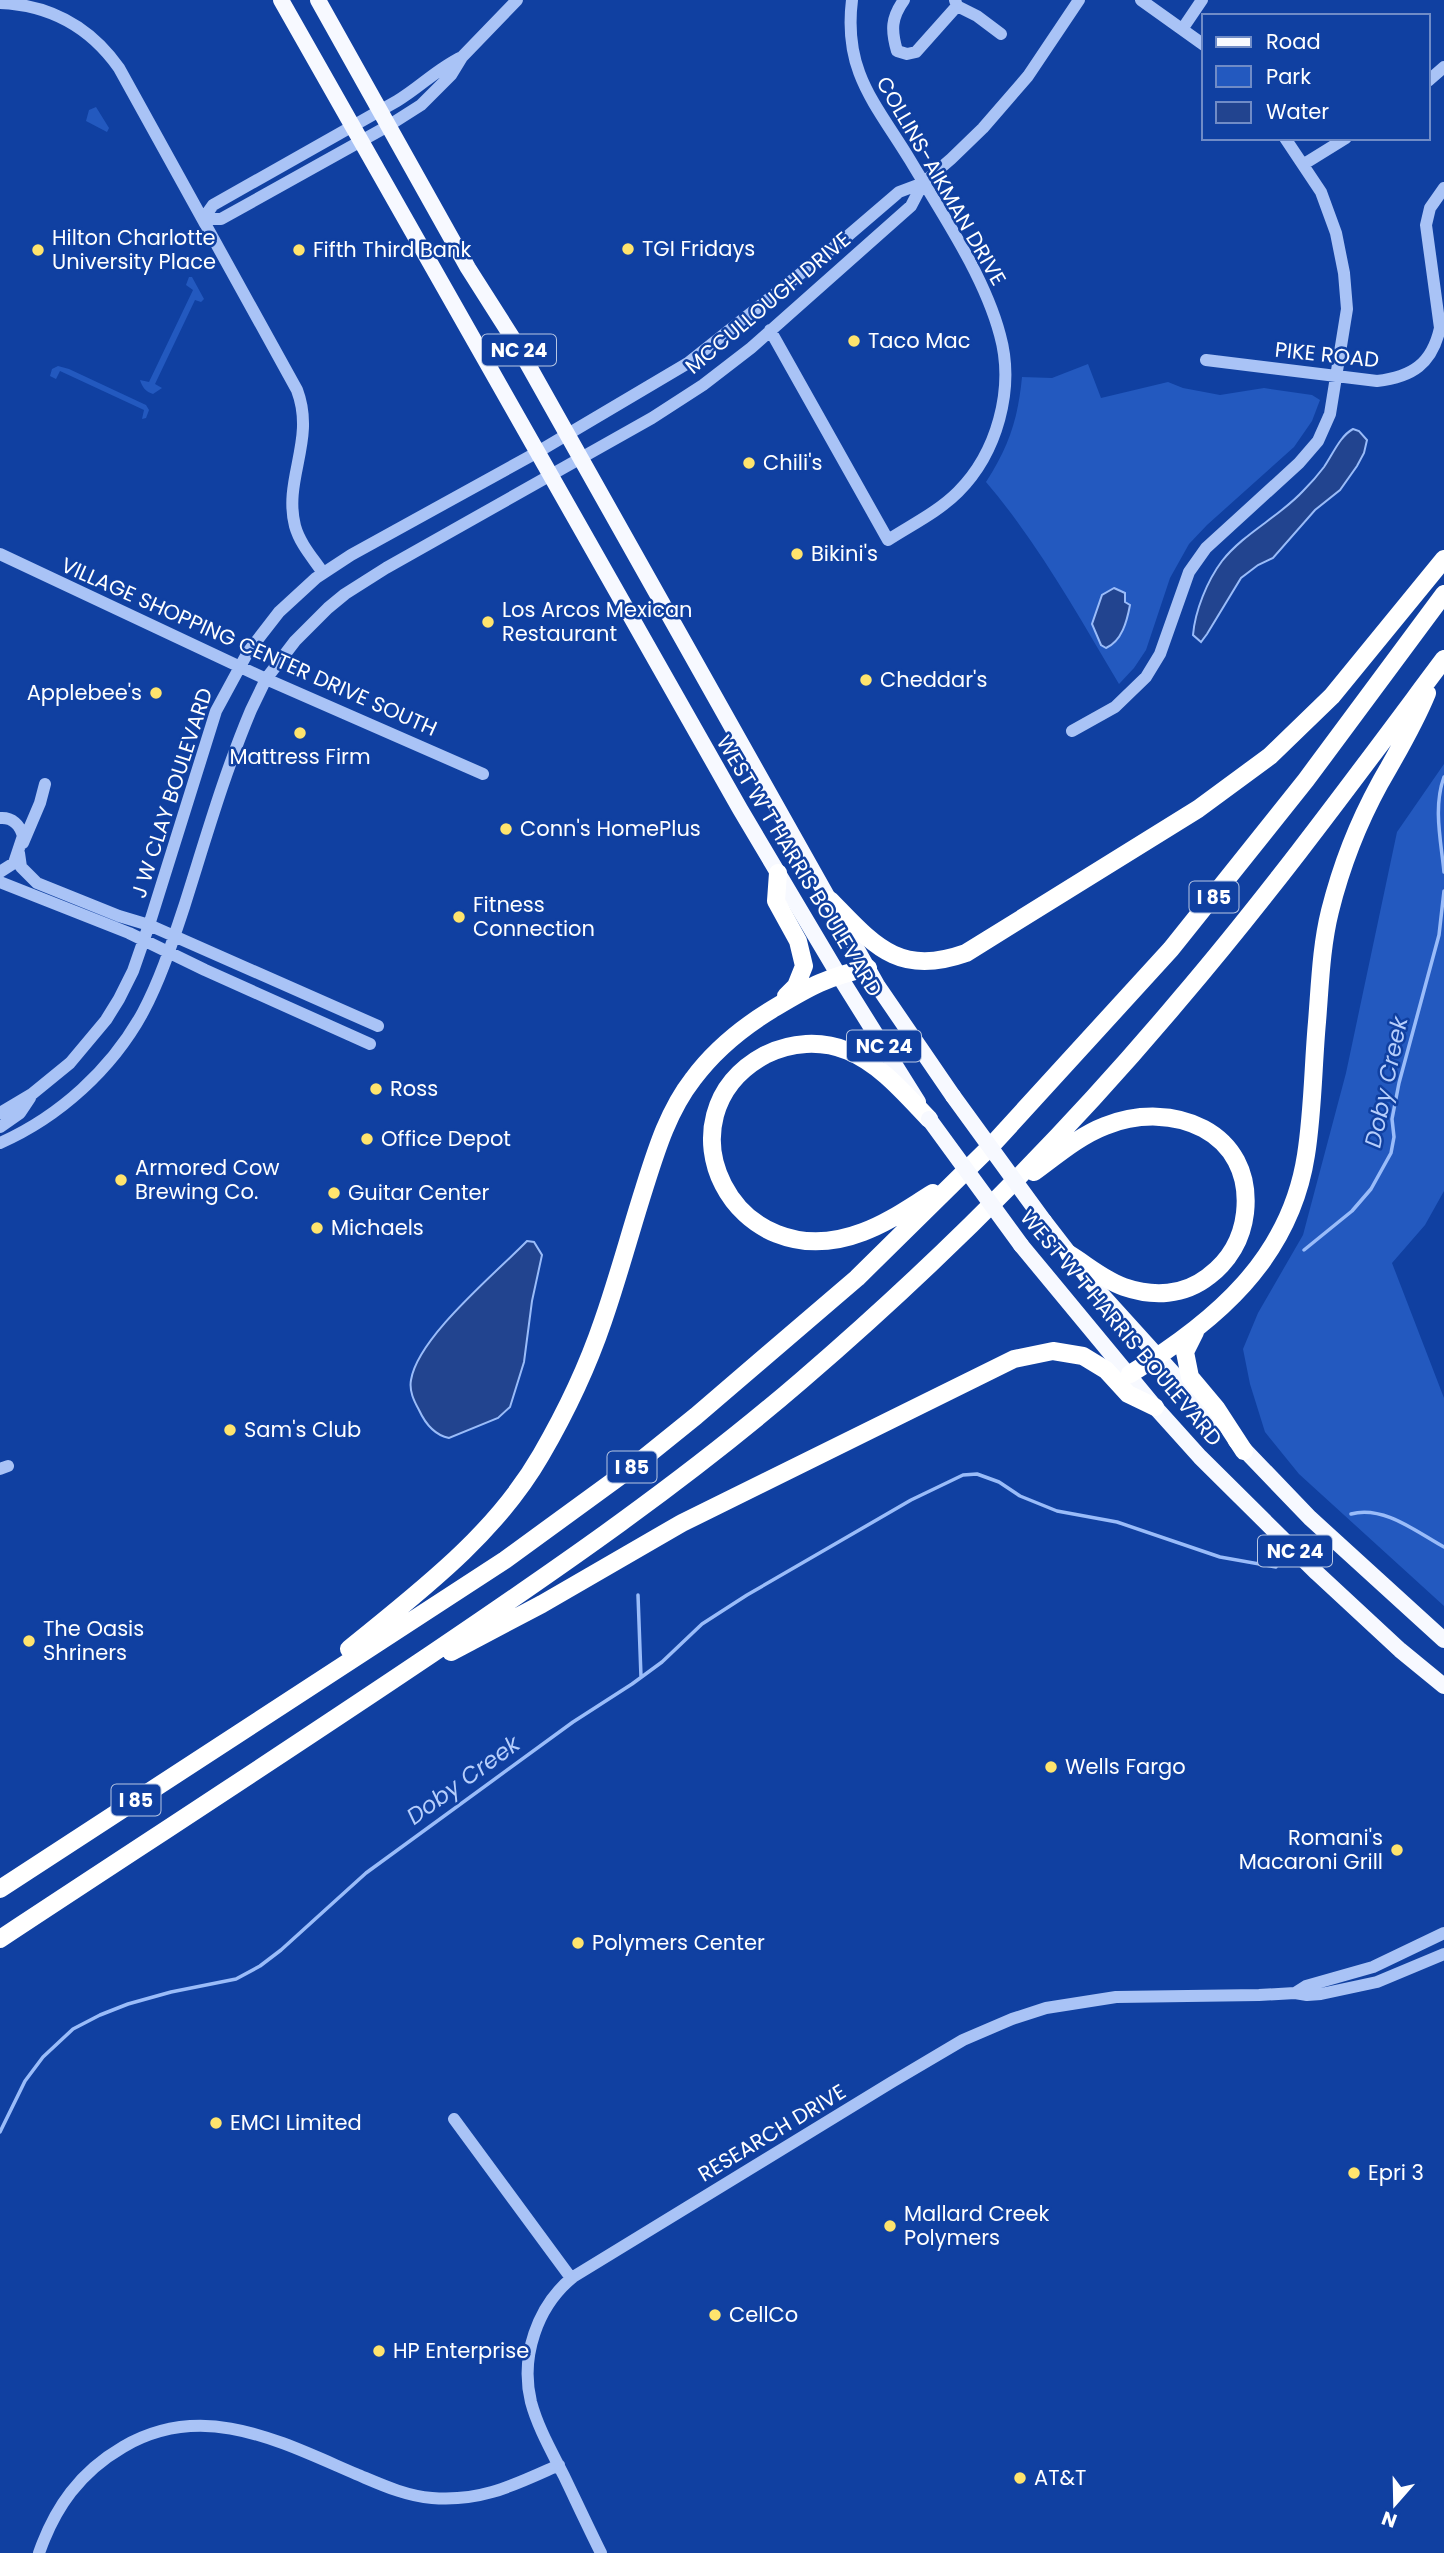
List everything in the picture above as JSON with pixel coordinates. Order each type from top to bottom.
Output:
[{"type":"highway","points":[[830,900],[864,936],[890,953],[933,962],[966,953],[1198,809],[1270,756],[1332,696],[1444,559]]},
{"type":"highway","name":"I 85","points":[[0,1889],[505,1560],[634,1465],[765,1359],[847,1287],[905,1232],[1050,1084],[1171,949],[1299,790],[1444,594]]},
{"type":"highway","points":[[1130,1374],[1197,1328],[1253,1276],[1268,1256],[1290,1214],[1306,1155],[1319,993],[1330,912],[1363,818],[1418,715],[1440,665]]},
{"type":"highway","name":"I 85","points":[[0,1938],[371,1695],[586,1549],[736,1436],[852,1337],[1008,1190],[1099,1092],[1221,951],[1306,844],[1440,665]]},
{"type":"highway","points":[[771,1010],[796,986],[804,966],[798,941],[776,901],[778,873]]},
{"type":"highway","points":[[272,1710],[436,1578],[492,1523],[540,1458],[573,1396],[603,1320],[652,1162],[676,1105],[691,1080],[725,1043],[771,1010],[820,981],[868,968]]},
{"type":"highway","points":[[929,1119],[866,1060],[832,1046],[797,1044],[756,1060],[732,1083],[716,1118],[714,1160],[724,1189],[744,1215],[773,1233],[804,1240],[838,1238],[861,1233],[884,1223],[957,1179]]},
{"type":"highway","points":[[1008,1190],[1092,1132],[1139,1116],[1158,1115],[1190,1122],[1220,1140],[1231,1155],[1243,1183],[1243,1226],[1229,1256],[1203,1281],[1189,1289],[1171,1293],[1139,1291],[1109,1280],[1069,1254]]},
{"type":"highway","points":[[1197,1328],[1185,1352],[1189,1377],[1216,1408],[1244,1451]]},
{"type":"highway","points":[[371,1695],[542,1604],[682,1523],[1014,1359],[1053,1351],[1083,1356],[1106,1370],[1128,1394],[1155,1407]]},
{"type":"main road","name":"WEST W T HARRIS BOULEVARD","points":[[281,0],[740,810],[929,1119],[1021,1245],[1155,1407],[1226,1483],[1317,1573],[1444,1686]]},
{"type":"main road","name":"WEST W T HARRIS BOULEVARD","points":[[318,0],[868,968],[953,1096],[1069,1254],[1158,1357],[1244,1451],[1360,1566],[1444,1640]]},
{"type":"street","points":[[203,219],[221,219],[388,126],[428,99],[451,75],[462,57],[517,0]]},
{"type":"street","name":"COLLINS-AIKMAN DRIVE","points":[[770,330],[888,540],[944,505],[971,477],[991,446],[1004,398],[1004,350],[993,313],[955,238],[874,108],[859,73],[851,32],[852,0]]},
{"type":"street","points":[[904,0],[891,25],[897,51],[907,54],[916,52],[956,3],[1002,34]]},
{"type":"street","name":"MCCULLOUGH DRIVE","points":[[550,477],[694,391],[751,348],[911,206],[923,183],[983,128],[1028,76],[1079,0]]},
{"type":"street","points":[[1141,0],[1202,43]]},
{"type":"street","points":[[1182,27],[1202,0]]},
{"type":"street","points":[[0,3],[27,5],[60,16],[88,34],[119,68],[299,395],[304,430],[292,498],[293,516],[302,542],[323,573]]},
{"type":"street","points":[[203,219],[213,205],[379,111],[462,57]]},
{"type":"street","points":[[1430,79],[1444,67]]},
{"type":"street","points":[[1072,731],[1115,706],[1146,677],[1160,654],[1189,572],[1206,548],[1299,463],[1318,441],[1330,414],[1347,309],[1344,273],[1336,233],[1321,192],[1286,140]]},
{"type":"street","points":[[1304,164],[1343,140]]},
{"type":"street","name":"MCCULLOUGH DRIVE","points":[[567,434],[688,363],[899,192],[923,183]]},
{"type":"street","name":"PIKE ROAD","points":[[1206,360],[1337,378],[1377,381],[1399,379],[1427,358],[1437,343],[1439,315],[1426,225],[1430,208],[1444,188]]},
{"type":"street","name":"J W CLAY BOULEVARD","points":[[0,1113],[32,1094],[70,1063],[106,1020],[133,971],[216,711],[257,639],[279,612],[323,573],[351,555],[567,434]]},
{"type":"street","points":[[0,1143],[31,1127],[66,1103],[117,1051],[142,1013],[168,953],[239,739],[266,679],[313,622],[365,579],[550,477]]},
{"type":"street","name":"VILLAGE SHOPPING CENTER DRIVE SOUTH","points":[[0,554],[266,679],[483,774]]},
{"type":"street","points":[[0,872],[10,868],[21,848],[40,803],[42,790],[28,809],[4,816]]},
{"type":"street","points":[[4,816],[22,831],[21,867],[37,883],[119,916],[149,925],[378,1026]]},
{"type":"street","points":[[0,882],[144,939],[168,953],[370,1044]]},
{"type":"street","points":[[0,1127],[20,1113],[32,1094]]},
{"type":"street","name":"RESEARCH DRIVE","points":[[1295,1993],[1311,1984],[1335,1980],[1373,1968],[1444,1934]]},
{"type":"street","name":"RESEARCH DRIVE","points":[[601,2553],[531,2402],[528,2365],[540,2319],[556,2293],[571,2278],[891,2081],[963,2040],[1012,2019],[1046,2008],[1116,1997],[1295,1993],[1313,1995],[1361,1987],[1418,1967],[1444,1954]]},
{"type":"street","points":[[454,2119],[571,2278]]},
{"type":"street","points":[[38,2553],[56,2511],[93,2467],[140,2437],[179,2427],[217,2426],[253,2433],[383,2486],[432,2498],[463,2498],[496,2493],[559,2465]]},
{"type":"green space","points":[[96,107],[109,128],[107,132],[86,121],[89,110]]},
{"type":"green space","points":[[189,277],[192,277],[204,299],[201,302],[195,300],[155,384],[162,388],[153,394],[145,389],[140,380],[149,382],[193,290],[186,285]]},
{"type":"green space","points":[[1088,364],[1101,398],[1168,382],[1183,388],[1220,395],[1264,388],[1312,395],[1320,400],[1312,421],[1294,447],[1189,544],[1170,578],[1146,650],[1119,684],[1040,555],[986,482],[1011,432],[1022,377],[1052,378]]},
{"type":"green space","points":[[58,366],[146,405],[149,410],[146,418],[142,419],[144,410],[60,371],[56,379],[50,376],[52,369]]},
{"type":"green space","points":[[1444,764],[1444,1191],[1425,1225],[1392,1263],[1444,1398],[1444,1606],[1299,1474],[1265,1432],[1250,1384],[1243,1349],[1258,1313],[1303,1235],[1346,1073],[1397,832]]},
{"type":"water","points":[[1353,429],[1359,431],[1367,440],[1357,466],[1340,490],[1315,510],[1273,558],[1241,578],[1201,642],[1193,635],[1196,616],[1207,587],[1222,561],[1303,491],[1324,467],[1340,441]]},
{"type":"water","points":[[1114,588],[1125,593],[1125,602],[1130,605],[1120,636],[1106,648],[1101,645],[1092,624],[1102,595]]},
{"type":"water","points":[[527,1241],[534,1242],[542,1255],[532,1301],[524,1362],[510,1407],[498,1418],[449,1438],[444,1436],[427,1424],[412,1396],[411,1380],[417,1363],[460,1306]]},
{"type":"waterway","name":"Doby Creek","points":[[1444,777],[1438,812],[1444,872]]},
{"type":"waterway","name":"Doby Creek","points":[[1304,1250],[1352,1211],[1371,1189],[1391,1153],[1394,1137],[1392,1119],[1399,1083],[1439,935],[1444,891]]},
{"type":"waterway","name":"Doby Creek","points":[[0,2132],[25,2081],[43,2057],[73,2029],[128,2004],[236,1979],[260,1966],[366,1873],[573,1722],[662,1662],[702,1624],[911,1500],[963,1475],[977,1474],[999,1482],[1020,1496],[1057,1511],[1117,1522],[1220,1557],[1276,1567]]},
{"type":"waterway","points":[[1351,1514],[1376,1513],[1388,1517],[1444,1547]]},
{"type":"waterway","points":[[638,1595],[641,1677]]},
{"type":"place","name":"TGI Fridays","points":[[628,249]]},
{"type":"place","name":"Hilton Charlotte University Place","points":[[38,250]]},
{"type":"place","name":"Fifth Third Bank","points":[[299,250]]},
{"type":"place","name":"Taco Mac","points":[[854,341]]},
{"type":"place","name":"Chili's","points":[[749,463]]},
{"type":"place","name":"Bikini's","points":[[797,554]]},
{"type":"place","name":"Los Arcos Mexican Restaurant","points":[[488,622]]},
{"type":"place","name":"Cheddar's","points":[[866,680]]},
{"type":"place","name":"Applebee's","points":[[156,693]]},
{"type":"place","name":"Mattress Firm","points":[[300,733]]},
{"type":"place","name":"Conn's HomePlus","points":[[506,829]]},
{"type":"place","name":"Fitness Connection","points":[[459,917]]},
{"type":"place","name":"Ross","points":[[376,1089]]},
{"type":"place","name":"Office Depot","points":[[367,1139]]},
{"type":"place","name":"Armored Cow Brewing Co.","points":[[121,1180]]},
{"type":"place","name":"Guitar Center","points":[[334,1193]]},
{"type":"place","name":"Michaels","points":[[317,1228]]},
{"type":"place","name":"Sam's Club","points":[[230,1430]]},
{"type":"place","name":"The Oasis Shriners","points":[[29,1641]]},
{"type":"place","name":"Wells Fargo","points":[[1051,1767]]},
{"type":"place","name":"Romani's Macaroni Grill","points":[[1397,1850]]},
{"type":"place","name":"Polymers Center","points":[[578,1943]]},
{"type":"place","name":"EMCI Limited","points":[[216,2123]]},
{"type":"place","name":"Epri 3","points":[[1354,2173]]},
{"type":"place","name":"Mallard Creek Polymers","points":[[890,2226]]},
{"type":"place","name":"CellCo","points":[[715,2315]]},
{"type":"place","name":"HP Enterprise","points":[[379,2351]]},
{"type":"place","name":"AT&T","points":[[1020,2478]]}]
